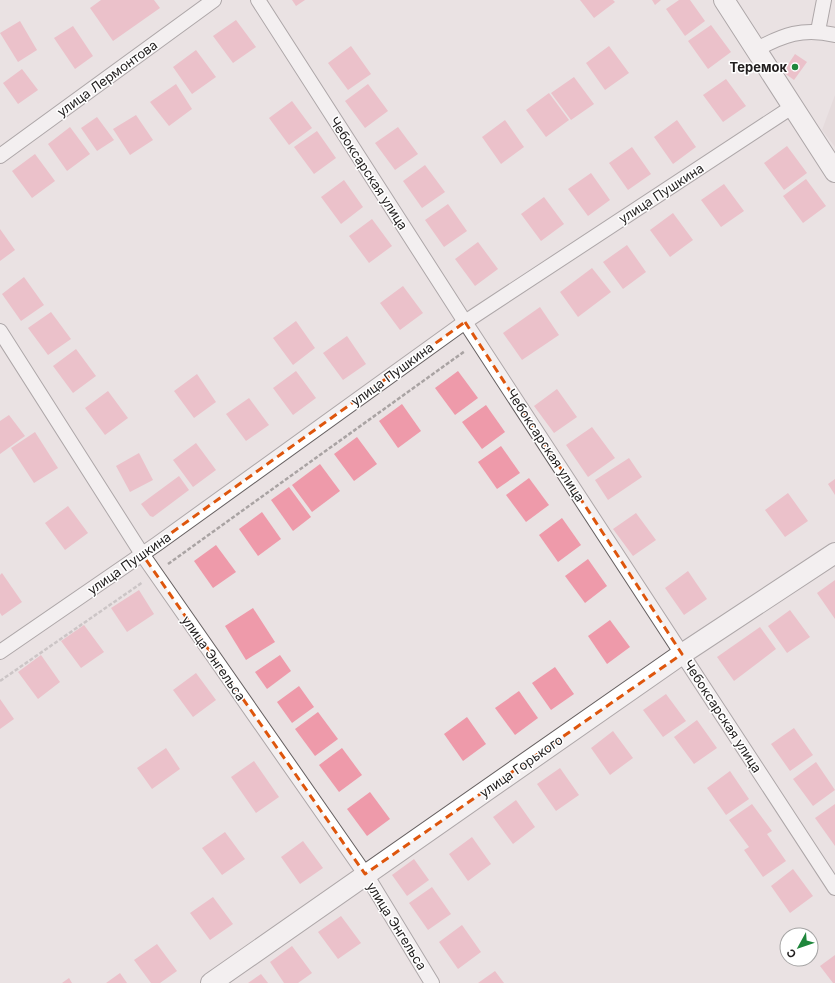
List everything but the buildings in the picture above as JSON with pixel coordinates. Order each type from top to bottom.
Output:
[{"type":"street","name":"улица Лермонтова","points":[[0,156],[214,0]]},
{"type":"street","name":"Чебоксарская улица","points":[[258,0],[465,322],[835,888]]},
{"type":"street","points":[[724,0],[754,50],[835,172]]},
{"type":"street","points":[[818,31],[824,0]]},
{"type":"street","points":[[754,50],[781,36],[818,31],[835,35]]},
{"type":"street","name":"улица Пушкина","points":[[0,652],[142,554],[465,322],[792,107]]},
{"type":"street","name":"улица Энгельса","points":[[0,331],[142,554],[365,874],[432,983]]},
{"type":"street","name":"улица Горького","points":[[211,983],[682,654],[835,553]]},
{"type":"path","points":[[0,681],[156,574],[478,342]]},
{"type":"highlighted area","points":[[465,322],[682,654],[365,874],[142,554]]},
{"type":"shaded area","points":[[835,95],[835,147],[822,130]]},
{"type":"place","name":"Теремок","points":[[795,67]]}]
